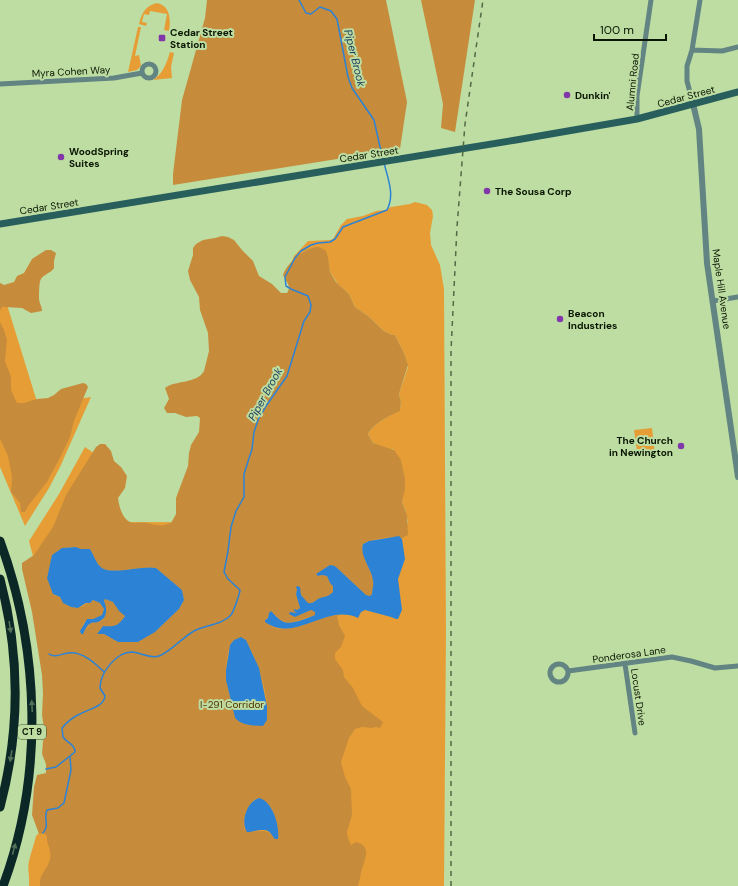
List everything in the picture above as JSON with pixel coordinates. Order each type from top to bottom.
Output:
[{"type":"highway","name":"CT 9","points":[[2,545],[12,576],[21,615],[28,661],[32,712],[29,772],[14,851],[3,886]]},
{"type":"highway","name":"CT 9","points":[[0,579],[13,644],[16,698],[12,749],[0,807]]},
{"type":"main road","name":"Cedar Street","points":[[0,224],[371,164],[637,118],[738,92]]},
{"type":"street","name":"Alumni Road","points":[[637,118],[637,96],[651,0]]},
{"type":"street","points":[[693,104],[687,81],[687,66],[692,50],[700,0]]},
{"type":"street","points":[[692,50],[722,51],[738,47]]},
{"type":"street","name":"Myra Cohen Way","points":[[0,84],[109,78],[142,73]]},
{"type":"street","name":"Maple Hill Avenue","points":[[693,104],[699,129],[707,263],[738,476]]},
{"type":"street","points":[[713,301],[738,297]]},
{"type":"street","name":"Ponderosa Lane","points":[[568,671],[672,657],[715,668],[738,666]]},
{"type":"street","name":"Locust Drive","points":[[625,664],[635,733]]},
{"type":"green space","points":[[157,3],[165,7],[169,14],[169,31],[164,30],[167,14],[150,11],[149,15],[144,14],[142,22],[147,23],[146,26],[139,24],[141,16],[145,10]]},
{"type":"green space","points":[[138,27],[141,27],[135,56],[139,55],[141,66],[137,70],[128,72]]},
{"type":"green space","points":[[170,52],[174,53],[171,67],[172,78],[153,80],[162,71]]},
{"type":"green space","name":"I-291 Corridor","points":[[415,202],[427,205],[432,210],[433,216],[430,233],[431,245],[440,265],[444,289],[446,633],[444,886],[29,886],[29,861],[36,836],[39,833],[46,804],[53,632],[29,541],[59,494],[85,447],[118,470],[118,522],[408,523],[402,502],[405,481],[401,462],[393,449],[387,449],[373,443],[368,434],[370,430],[378,423],[400,410],[401,402],[399,394],[408,367],[404,353],[395,335],[384,331],[368,316],[355,307],[349,294],[338,284],[330,272],[327,254],[314,250],[307,250],[291,263],[294,256],[308,241],[333,239],[341,225],[347,219]]},
{"type":"green space","points":[[0,282],[38,405],[91,397],[60,467],[49,488],[25,526],[0,467]]},
{"type":"green space","points":[[652,428],[655,455],[638,458],[634,430]]},
{"type":"shaded area","points":[[207,0],[386,0],[407,102],[400,149],[173,185],[182,100],[205,18]]},
{"type":"shaded area","points":[[421,0],[475,0],[455,132],[441,128],[443,104]]},
{"type":"shaded area","name":"I-291 Corridor","points":[[222,236],[234,240],[253,261],[259,276],[272,284],[281,293],[287,293],[288,291],[289,286],[283,275],[292,261],[307,250],[318,247],[322,248],[326,251],[330,272],[336,282],[349,294],[355,307],[368,316],[384,331],[395,335],[408,365],[399,394],[401,402],[400,411],[378,423],[370,430],[368,434],[373,443],[394,450],[401,460],[405,479],[405,489],[402,502],[407,515],[408,535],[402,538],[388,537],[376,539],[363,544],[362,549],[364,558],[372,576],[373,583],[372,594],[370,596],[366,595],[335,566],[329,566],[316,575],[327,576],[330,583],[334,586],[333,592],[330,595],[320,598],[312,603],[308,603],[301,595],[301,592],[296,588],[300,608],[297,610],[294,609],[294,611],[298,613],[291,614],[295,617],[311,610],[315,612],[315,615],[295,622],[285,622],[273,613],[269,614],[268,618],[265,619],[265,621],[272,627],[280,629],[300,626],[337,615],[339,625],[345,636],[341,647],[335,653],[335,659],[343,670],[344,677],[353,688],[362,706],[383,722],[380,728],[362,727],[355,729],[349,738],[341,762],[345,777],[351,789],[352,815],[347,832],[348,838],[351,845],[356,842],[364,846],[366,850],[366,857],[361,871],[359,884],[358,886],[40,886],[42,875],[50,859],[47,836],[44,833],[39,834],[32,815],[34,787],[37,775],[46,773],[46,764],[42,754],[45,735],[42,715],[42,675],[32,612],[22,563],[34,555],[53,527],[66,495],[96,447],[100,444],[105,444],[111,451],[114,461],[121,467],[127,476],[125,488],[118,498],[119,506],[124,517],[130,522],[134,523],[161,525],[171,523],[176,514],[176,498],[188,466],[191,445],[199,432],[200,418],[197,416],[186,417],[175,413],[167,413],[164,408],[169,399],[165,388],[196,378],[204,371],[209,351],[208,333],[200,310],[199,297],[190,280],[188,271],[193,255],[193,248],[196,244],[203,240]],"holes":[[[76,547],[81,549],[90,549],[98,564],[107,570],[113,571],[150,567],[156,568],[182,590],[184,600],[179,609],[157,630],[138,642],[118,642],[104,634],[97,634],[101,628],[117,625],[125,615],[120,612],[113,602],[105,599],[105,617],[101,621],[91,623],[82,634],[80,633],[83,624],[87,619],[93,619],[102,615],[104,609],[100,603],[93,600],[81,607],[68,606],[61,600],[60,597],[54,595],[47,577],[52,559],[57,551]],[[244,638],[248,643],[256,661],[266,693],[267,702],[267,709],[259,726],[249,725],[235,718],[226,673],[230,645]],[[257,798],[269,805],[276,820],[278,837],[272,836],[263,831],[252,832],[245,830],[244,817],[253,801]]]},
{"type":"shaded area","points":[[46,250],[51,250],[56,253],[54,268],[40,280],[39,301],[42,311],[31,313],[22,308],[2,307],[0,311],[0,283],[4,285],[14,282],[17,276],[24,273],[32,259]]},
{"type":"shaded area","points":[[0,322],[7,340],[5,361],[11,377],[11,390],[17,403],[48,398],[61,389],[83,383],[88,387],[74,421],[70,437],[61,456],[47,482],[25,512],[21,512],[20,503],[11,492],[12,477],[8,456],[0,439]]},
{"type":"water","points":[[399,536],[402,539],[405,559],[398,579],[402,610],[398,619],[365,610],[361,612],[358,618],[346,615],[334,615],[288,629],[277,628],[265,622],[271,611],[280,620],[287,623],[300,621],[315,615],[315,612],[311,610],[295,617],[289,614],[290,612],[297,613],[294,609],[297,610],[300,608],[296,594],[296,587],[300,587],[301,595],[308,603],[312,603],[320,598],[330,595],[333,592],[333,586],[327,576],[318,576],[316,574],[330,565],[335,566],[366,595],[370,596],[372,594],[373,583],[372,576],[364,558],[362,549],[363,544],[369,541]]},
{"type":"water","points":[[76,547],[81,549],[90,549],[98,564],[107,570],[113,571],[150,567],[156,568],[182,590],[184,600],[179,609],[155,632],[138,642],[118,642],[104,634],[97,634],[103,626],[116,625],[125,616],[119,611],[113,602],[105,599],[106,615],[99,622],[90,624],[83,634],[81,634],[80,631],[87,619],[93,619],[102,615],[104,609],[100,603],[93,600],[90,603],[86,603],[78,608],[71,607],[63,603],[60,597],[53,594],[47,578],[52,555],[62,548]]},
{"type":"water","points":[[241,637],[246,640],[259,668],[267,706],[267,720],[263,726],[244,724],[235,718],[226,680],[226,670],[230,645],[234,640]]},
{"type":"water","points":[[259,798],[264,800],[272,809],[277,822],[278,839],[275,839],[266,830],[247,832],[245,828],[244,823],[248,807]]},
{"type":"waterway","name":"Piper Brook","points":[[299,0],[306,13],[311,14],[320,7],[331,11],[337,19],[348,77],[352,88],[374,120],[383,160]]},
{"type":"waterway","name":"Piper Brook","points":[[46,769],[56,767],[75,752],[72,745],[63,737],[62,728],[75,717],[102,703],[105,696],[100,688],[101,682],[106,670],[115,659],[126,653],[132,652],[149,656],[159,656],[167,652],[194,631],[223,621],[231,615],[240,590],[228,579],[224,572],[231,527],[236,511],[244,497],[244,474],[252,449],[254,432],[258,420],[266,406],[287,376],[304,321],[310,312],[311,305],[308,296],[286,286],[285,277],[295,258],[301,251],[311,245],[330,242],[335,239],[343,227],[387,210],[391,193],[384,163]]},
{"type":"waterway","points":[[49,654],[56,656],[68,653],[78,654],[92,662],[104,672]]},
{"type":"waterway","points":[[43,833],[46,828],[47,810],[58,808],[64,803],[71,770],[70,757]]},
{"type":"railway","points":[[451,886],[451,351],[457,227],[465,124],[483,0]]},
{"type":"place","name":"Cedar Street Station","points":[[162,38]]},
{"type":"place","name":"Dunkin'","points":[[567,95]]},
{"type":"place","name":"WoodSpring Suites","points":[[61,157]]},
{"type":"place","name":"The Sousa Corp","points":[[487,191]]},
{"type":"place","name":"Beacon Industries","points":[[560,319]]},
{"type":"place","name":"The Church in Newington","points":[[681,446]]}]
